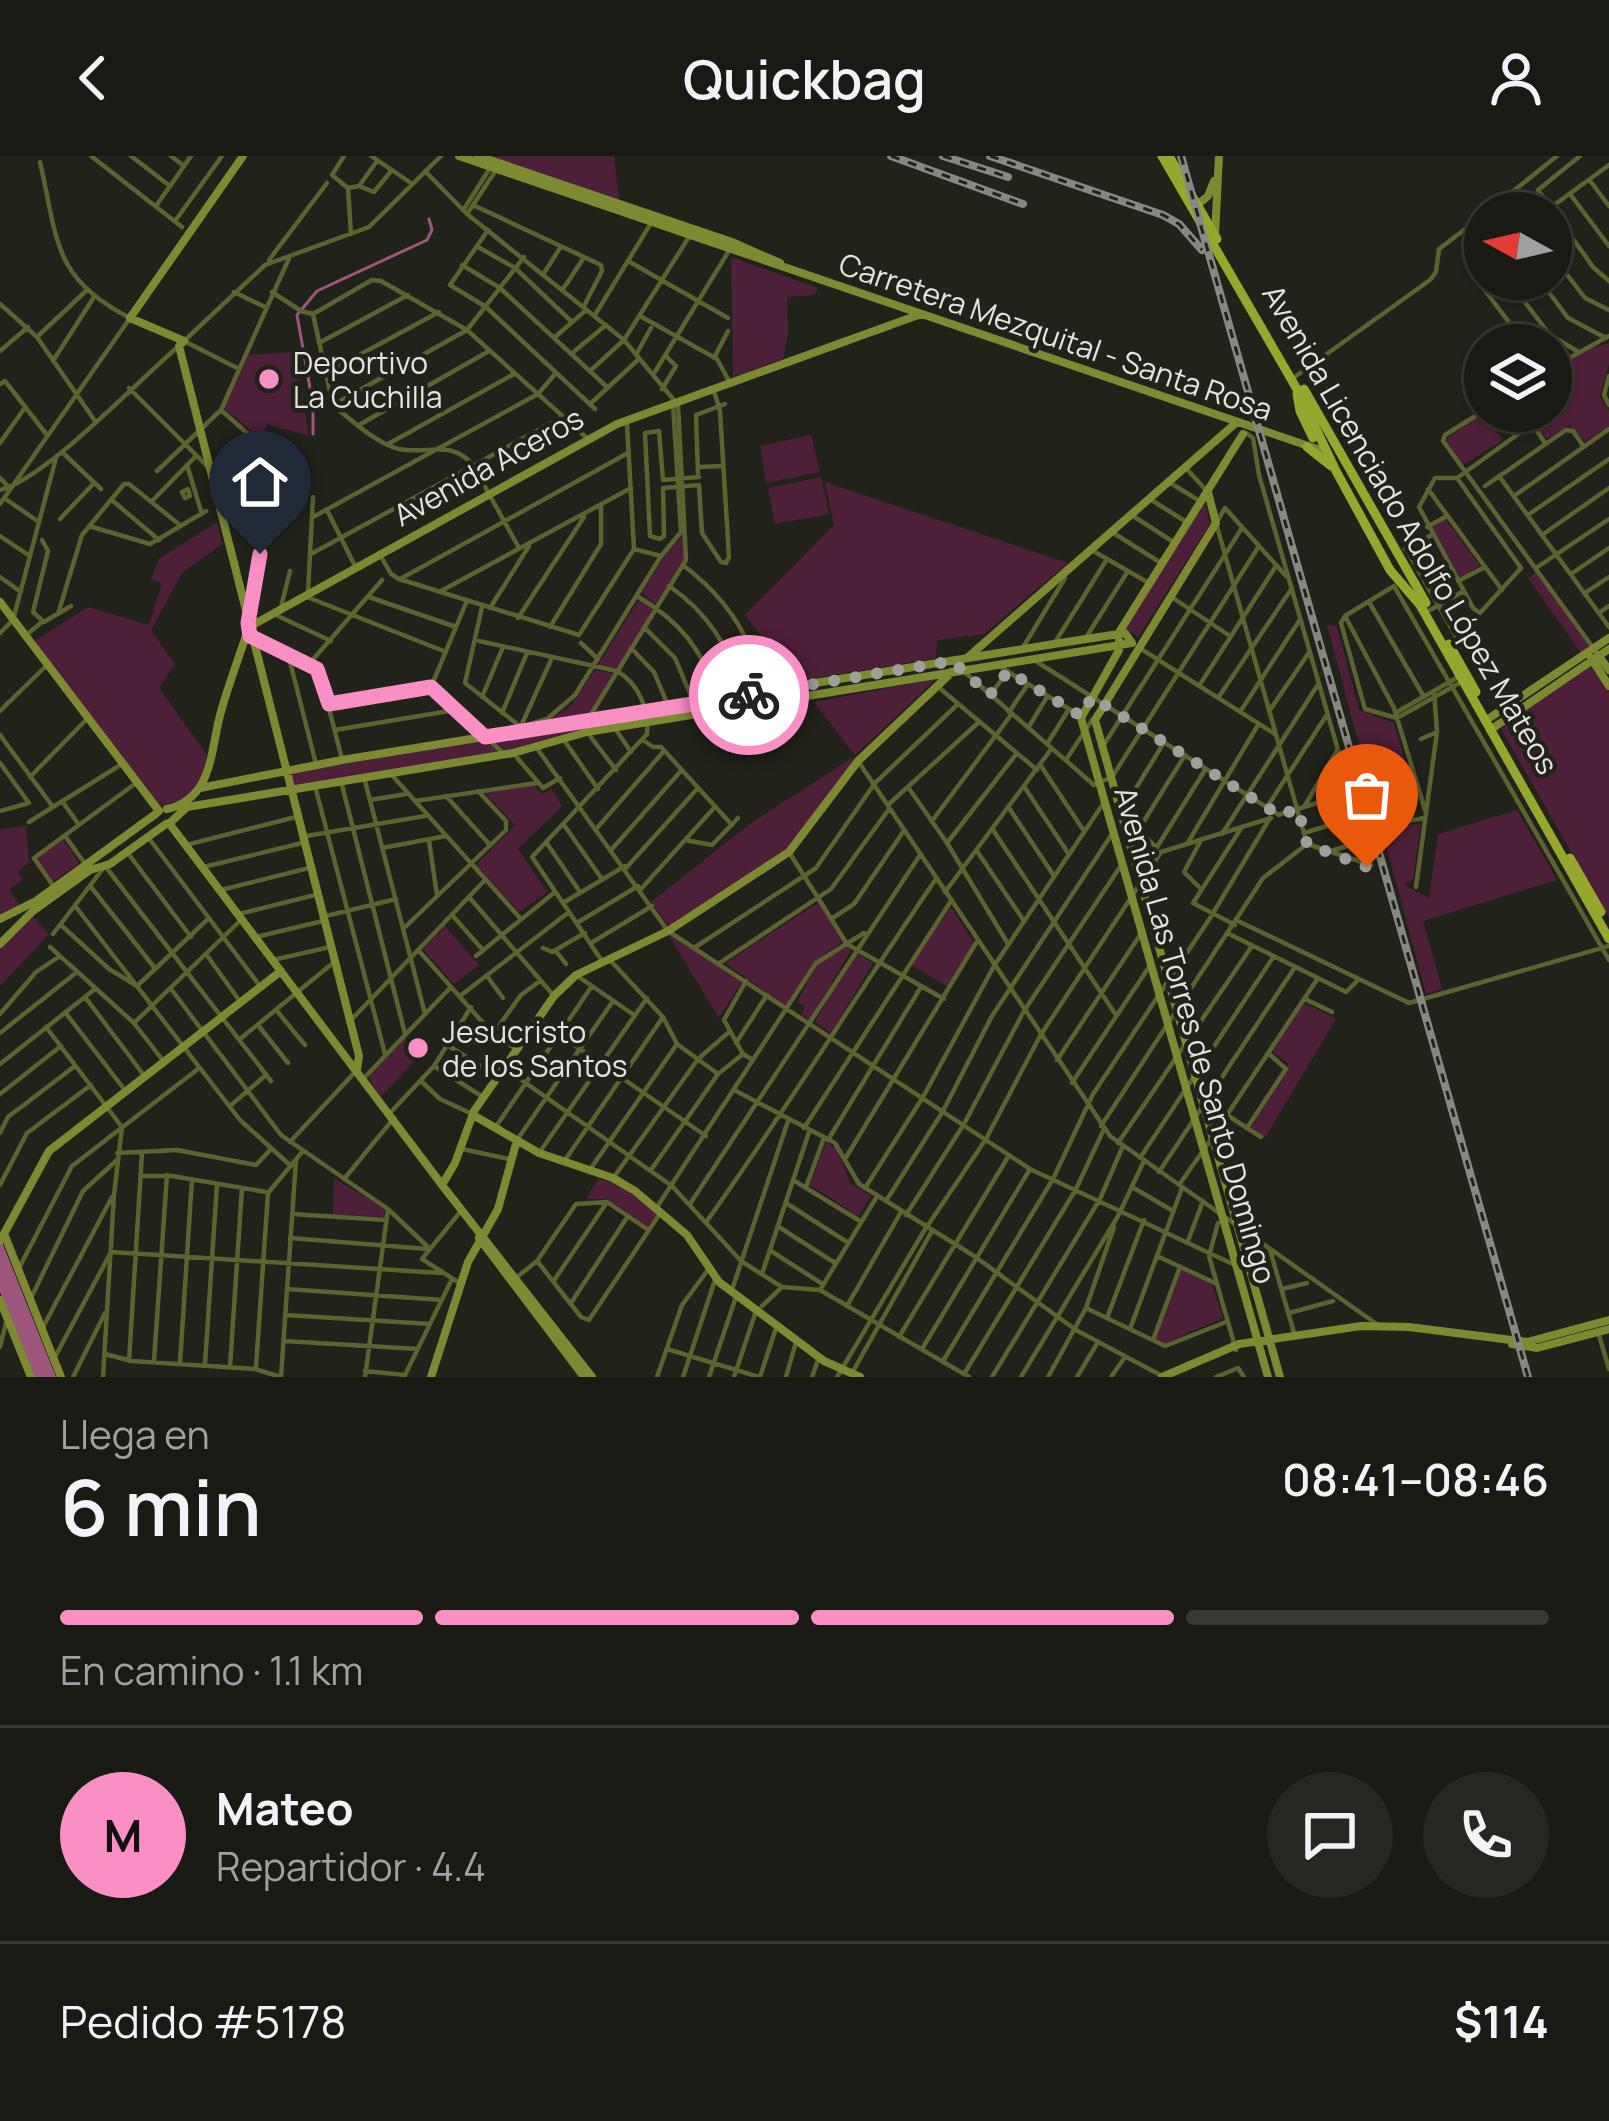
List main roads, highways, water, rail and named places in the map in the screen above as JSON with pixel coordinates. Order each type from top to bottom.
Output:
[{"type":"main road","name":"Avenida Licenciado Adolfo López Mateos","points":[[1162,156],[1334,441],[1396,555],[1397,584],[1419,602],[1457,681],[1487,724],[1607,945]]},
{"type":"main road","name":"Avenida Licenciado Adolfo López Mateos","points":[[1297,382],[1309,439],[1326,452],[1434,608],[1487,724],[1609,927]]},
{"type":"main road","points":[[1309,439],[1336,472]]},
{"type":"main road","points":[[1334,441],[1326,452],[1340,464],[1396,555]]},
{"type":"main road","points":[[1493,758],[1514,772]]},
{"type":"waterway","points":[[313,434],[313,405],[297,315],[317,291],[427,240],[432,230],[429,219]]},
{"type":"railway","points":[[891,156],[1023,204]]},
{"type":"railway","points":[[943,156],[1008,177]]},
{"type":"railway","points":[[990,156],[1163,215],[1179,224],[1202,250]]},
{"type":"railway","points":[[1181,156],[1528,1377]]},
{"type":"place","name":"Deportivo La Cuchilla","points":[[269,379]]},
{"type":"place","name":"Jesucristo de los Santos","points":[[418,1048]]}]
